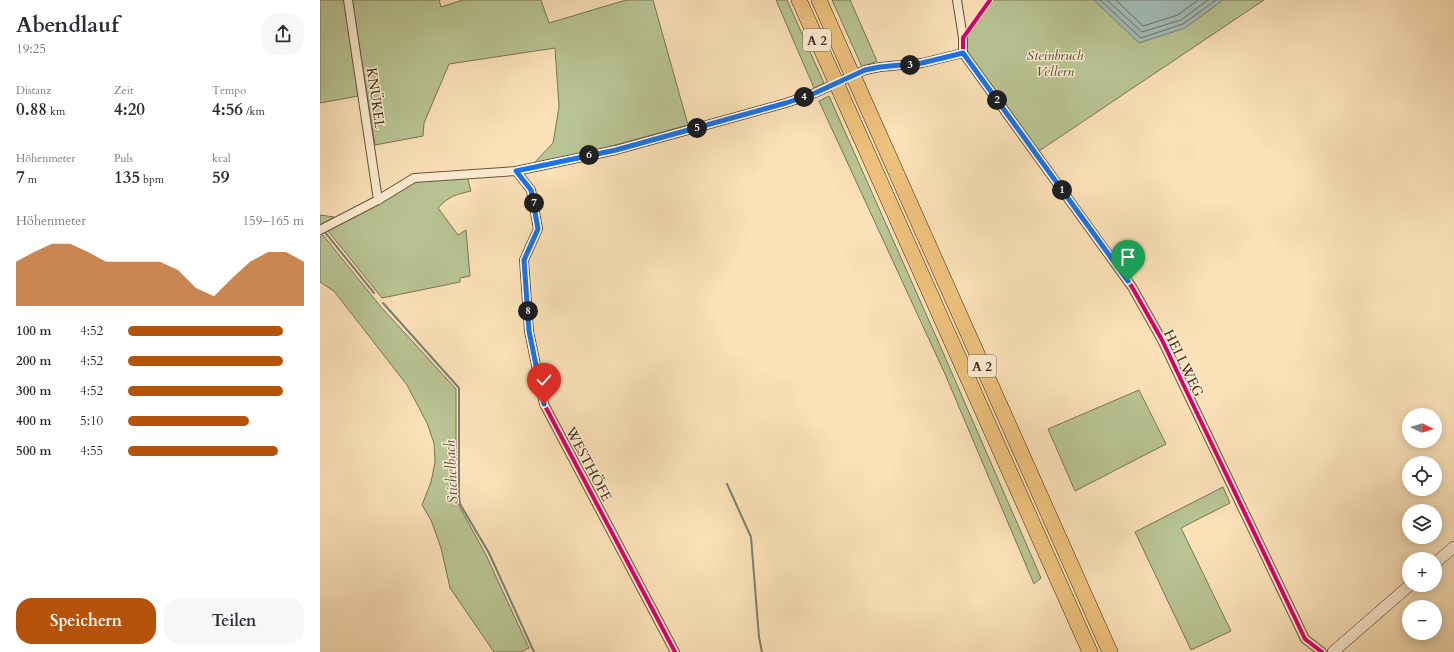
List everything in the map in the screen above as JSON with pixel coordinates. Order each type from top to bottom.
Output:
[{"type":"highway","name":"A 2","points":[[799,0],[1090,652]]},
{"type":"highway","name":"A 2","points":[[819,0],[1110,652]]},
{"type":"main road","points":[[1442,557],[1454,546]]},
{"type":"main road","points":[[1333,652],[1402,592]]},
{"type":"street","name":"KNÜKEL","points":[[348,0],[378,200]]},
{"type":"street","points":[[320,230],[378,200],[414,178],[516,171],[616,150],[786,103],[815,93],[865,70],[922,63],[963,53],[963,38],[957,0]]},
{"type":"street","name":"HELLWEG","points":[[963,53],[1132,287],[1162,340],[1305,639],[1322,652]]},
{"type":"street","name":"WESTHÖFE","points":[[516,171],[531,190],[538,229],[524,260],[529,331],[544,404],[675,652]]},
{"type":"green space","points":[[320,0],[344,0],[358,96],[320,103]]},
{"type":"green space","points":[[352,0],[439,0],[441,7],[463,0],[541,0],[549,23],[626,0],[653,0],[688,125],[604,148],[534,163],[553,143],[559,107],[555,48],[449,64],[424,123],[423,136],[375,145]]},
{"type":"green space","points":[[776,0],[787,0],[824,83],[814,88]]},
{"type":"green space","points":[[832,0],[850,0],[877,61],[862,67]]},
{"type":"green space","name":"Steinbruch Vellern","points":[[990,0],[1264,0],[1039,151],[963,53],[965,31]]},
{"type":"green space","points":[[829,96],[1041,578],[1034,584],[945,374],[819,101]]},
{"type":"green space","points":[[467,176],[471,191],[453,196],[438,208],[458,235],[466,230],[470,276],[460,278],[460,282],[382,298],[328,231],[414,182]]},
{"type":"green space","points":[[320,215],[334,217],[320,226]]},
{"type":"green space","points":[[323,235],[381,307],[456,389],[456,500],[486,555],[529,648],[521,652],[494,652],[450,588],[441,548],[431,520],[422,505],[431,482],[435,462],[434,443],[427,423],[407,385],[334,291],[320,282],[320,237]]},
{"type":"green space","points":[[1139,390],[1166,444],[1075,491],[1048,429]]},
{"type":"green space","points":[[1223,487],[1230,503],[1181,528],[1231,631],[1191,650],[1135,532]]},
{"type":"water","points":[[1094,0],[1223,0],[1185,28],[1139,43]]},
{"type":"waterway","name":"Stichelbach","points":[[324,231],[374,293]]},
{"type":"waterway","name":"Stichelbach","points":[[383,303],[459,388],[460,504],[489,553],[534,652]]},
{"type":"waterway","points":[[727,484],[751,537],[759,637],[762,652]]},
{"type":"cycle path","points":[[990,0],[963,38],[963,53],[1132,287],[1162,340],[1305,639],[1322,652]]},
{"type":"cycle path","points":[[675,652],[544,404],[529,331],[524,260],[538,229],[531,190],[516,171],[616,150],[786,103],[815,93],[865,70],[922,63],[963,53]]},
{"type":"route","points":[[544,404],[529,331],[524,260],[538,229],[531,190],[516,171],[616,150],[786,103],[815,93],[865,70],[922,63],[963,53],[1128,281]]}]
